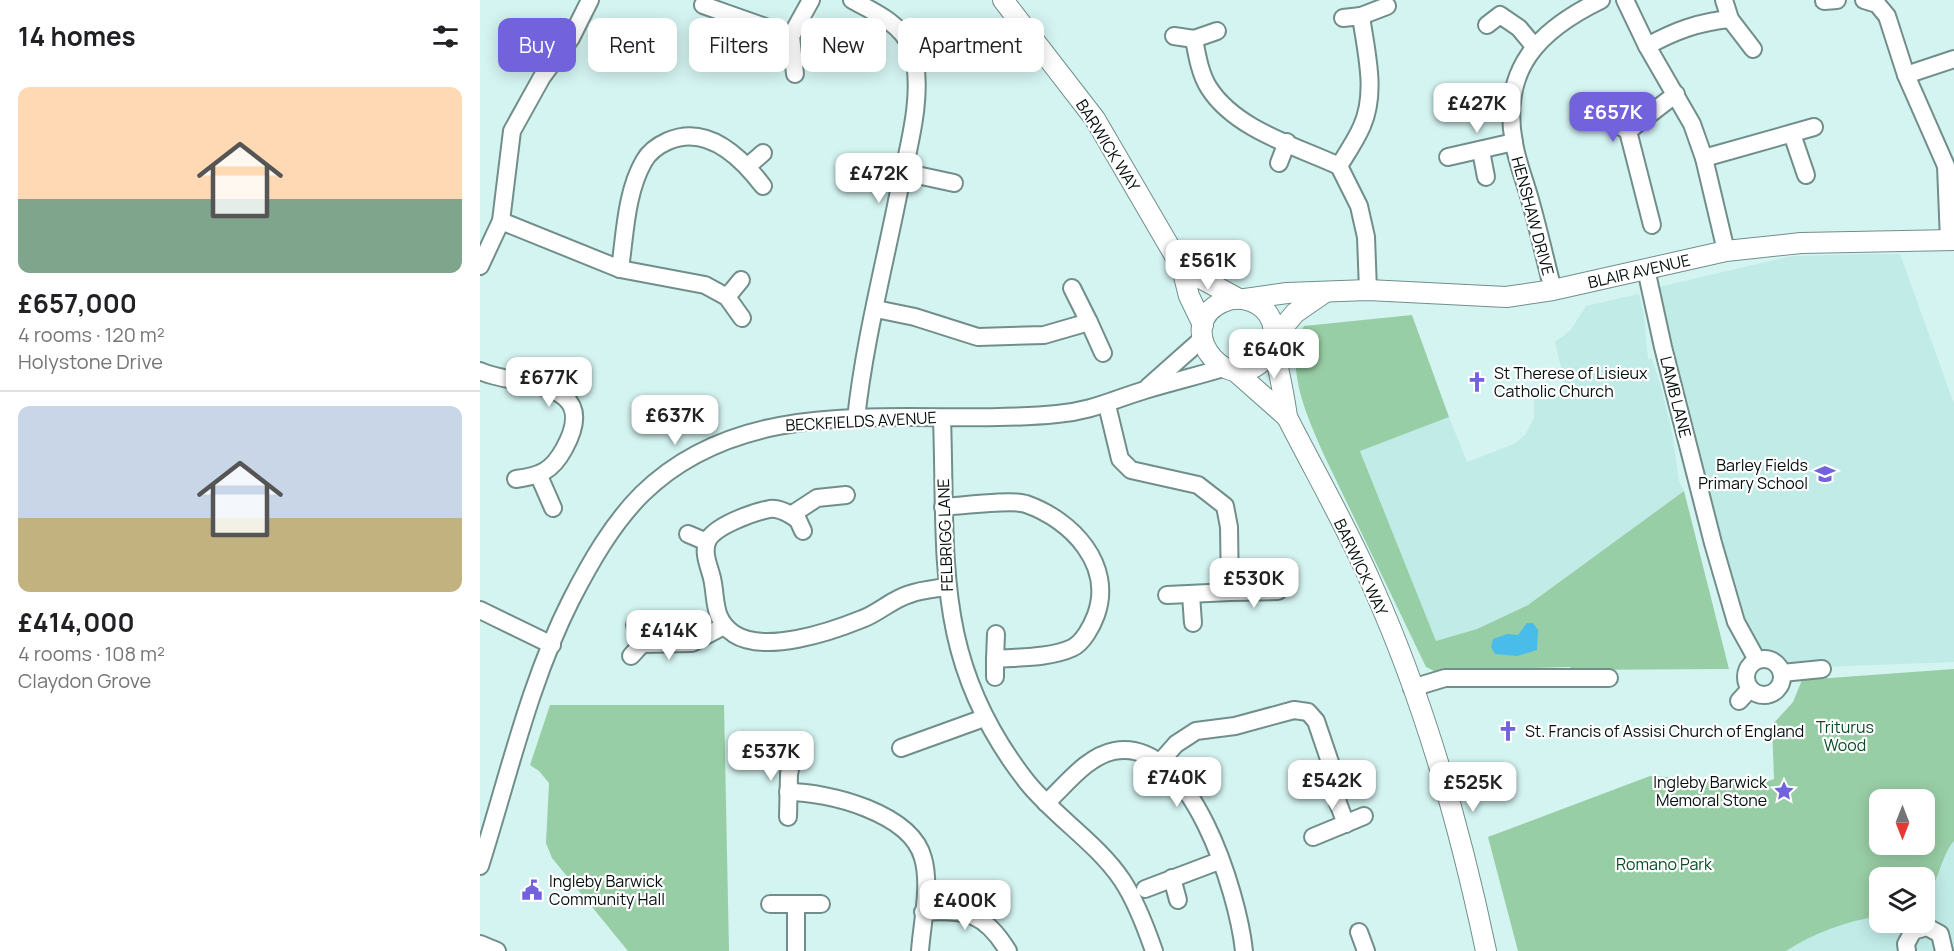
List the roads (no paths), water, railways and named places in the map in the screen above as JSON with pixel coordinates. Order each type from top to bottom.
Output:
[{"type":"street","points":[[480,266],[501,221],[512,131],[542,77],[571,38],[590,0]]},
{"type":"street","points":[[795,74],[791,36],[811,0]]},
{"type":"street","points":[[852,0],[882,16],[910,45],[916,81],[903,172],[856,419]]},
{"type":"street","name":"BARWICK WAY","points":[[1003,0],[1095,119],[1182,268],[1202,332]]},
{"type":"street","name":"HENSHAW DRIVE","points":[[1553,290],[1514,142],[1514,92],[1522,64],[1534,46],[1554,26],[1601,0]]},
{"type":"street","points":[[1624,0],[1647,46],[1692,124],[1704,158],[1726,251]]},
{"type":"street","points":[[1724,0],[1730,19],[1753,49]]},
{"type":"street","points":[[1874,1],[1887,16],[1906,75],[1946,166],[1952,240]]},
{"type":"street","points":[[703,5],[791,36]]},
{"type":"street","points":[[1342,18],[1361,16],[1388,6]]},
{"type":"street","points":[[1487,25],[1500,7],[1534,46]]},
{"type":"street","points":[[1339,166],[1363,125],[1368,105],[1369,73],[1361,16]]},
{"type":"street","points":[[1647,46],[1679,29],[1706,21],[1730,19]]},
{"type":"street","points":[[1174,36],[1194,39],[1217,31]]},
{"type":"street","points":[[1194,39],[1198,60],[1208,86],[1224,107],[1251,126],[1339,166],[1359,206],[1366,237],[1368,290]]},
{"type":"street","points":[[1906,75],[1954,58]]},
{"type":"street","points":[[1652,225],[1621,127],[1676,94]]},
{"type":"street","points":[[1704,158],[1814,127]]},
{"type":"street","points":[[1792,134],[1806,176]]},
{"type":"street","points":[[620,268],[629,202],[644,161],[658,146],[689,135],[712,141],[731,151],[748,166],[763,186]]},
{"type":"street","points":[[1279,163],[1287,142]]},
{"type":"street","name":"HENSHAW DRIVE","points":[[1448,158],[1514,142]]},
{"type":"street","name":"HENSHAW DRIVE","points":[[1481,151],[1486,177]]},
{"type":"street","points":[[748,166],[763,153]]},
{"type":"street","points":[[903,172],[954,183]]},
{"type":"street","points":[[501,221],[620,268],[705,285],[727,297],[742,318]]},
{"type":"street","name":"BLAIR AVENUE","points":[[1241,299],[1287,293],[1368,290],[1506,297],[1553,290],[1726,251],[1802,243],[1952,240]]},
{"type":"street","points":[[1182,268],[1264,310],[1272,321],[1274,342]]},
{"type":"street","name":"LAMB LANE","points":[[1646,269],[1663,347],[1713,543],[1737,622],[1757,660]]},
{"type":"street","points":[[727,297],[741,280]]},
{"type":"street","points":[[1072,288],[1103,353]]},
{"type":"street","points":[[1241,299],[1222,302],[1214,308],[1202,332],[1214,361],[1229,369],[1259,364],[1294,313],[1324,292]]},
{"type":"street","points":[[876,309],[915,317],[978,337],[1044,335],[1089,322]]},
{"type":"street","name":"BECKFIELDS AVENUE","points":[[1145,390],[1202,332]]},
{"type":"street","name":"BARWICK WAY","points":[[1274,342],[1287,417],[1373,587],[1412,688],[1452,807],[1486,951]]},
{"type":"street","name":"BARWICK WAY","points":[[1229,369],[1287,417]]},
{"type":"street","name":"BECKFIELDS AVENUE","points":[[480,866],[552,645],[570,602],[613,530],[642,494],[671,469],[698,452],[753,430],[796,422],[1053,415],[1107,405],[1145,390],[1229,369]]},
{"type":"street","points":[[480,371],[543,384],[563,396],[571,408],[574,420],[572,434],[558,459],[539,476],[516,479]]},
{"type":"street","points":[[1107,405],[1120,459],[1131,470],[1198,485],[1225,506],[1229,527],[1230,592]]},
{"type":"street","name":"FELBRIGG LANE","points":[[942,417],[946,587],[963,666],[984,718],[1006,753],[1046,803],[1084,838],[1122,880],[1154,951]]},
{"type":"street","points":[[539,476],[553,508]]},
{"type":"street","points":[[791,515],[817,498],[846,495]]},
{"type":"street","points":[[943,507],[1024,503],[1057,520],[1083,541],[1098,567],[1100,604],[1092,627],[1074,648],[1033,656],[995,659]]},
{"type":"street","points":[[803,531],[798,520],[782,510],[761,512],[719,528],[707,543],[706,559],[713,580],[713,602],[724,626],[747,640],[763,642],[798,639],[863,619],[910,594],[946,587]]},
{"type":"street","points":[[688,534],[707,543]]},
{"type":"street","points":[[1167,595],[1278,591]]},
{"type":"street","points":[[1191,595],[1192,623]]},
{"type":"street","points":[[480,610],[552,645]]},
{"type":"street","points":[[635,625],[636,650],[692,643],[724,626]]},
{"type":"street","points":[[995,677],[996,634]]},
{"type":"street","points":[[1770,659],[1778,665],[1783,680],[1774,692],[1766,695],[1745,695],[1746,674],[1757,660],[1770,659]]},
{"type":"street","points":[[1782,673],[1822,669]]},
{"type":"street","points":[[1412,688],[1445,678],[1609,678]]},
{"type":"street","points":[[1161,761],[1176,744],[1196,731],[1235,726],[1294,710],[1308,712],[1316,721],[1331,765],[1338,802],[1346,824]]},
{"type":"street","points":[[901,748],[984,718]]},
{"type":"street","points":[[788,817],[789,774],[794,751]]},
{"type":"street","points":[[1046,803],[1098,756],[1115,751],[1132,751],[1161,761],[1193,801],[1238,913],[1244,951]]},
{"type":"street","points":[[788,792],[819,794],[847,802],[874,812],[906,831],[920,848],[924,861],[920,951]]},
{"type":"street","points":[[1313,837],[1364,816]]},
{"type":"street","points":[[1145,889],[1219,861]]},
{"type":"street","points":[[1172,879],[1178,900]]},
{"type":"street","points":[[770,904],[820,904]]},
{"type":"street","points":[[796,904],[796,951]]},
{"type":"street","points":[[923,912],[949,911],[978,916],[990,925],[1006,950]]},
{"type":"street","points":[[1907,951],[1906,944],[1913,931],[1927,927],[1940,934],[1944,951]]},
{"type":"street","points":[[1359,932],[1366,951]]},
{"type":"street","points":[[480,944],[497,951]]},
{"type":"water","points":[[1527,623],[1533,623],[1538,630],[1537,650],[1517,656],[1495,654],[1491,647],[1493,639],[1507,634],[1518,635]]},
{"type":"place","name":"St Therese of Lisieux Catholic Church","points":[[1477,382]]},
{"type":"place","name":"Barley Fields Primary School","points":[[1825,474]]},
{"type":"place","name":"St. Francis of Assisi Church of England","points":[[1508,731]]},
{"type":"place","name":"Ingleby Barwick Memoral Stone","points":[[1784,791]]},
{"type":"place","name":"Ingleby Barwick Community Hall","points":[[532,890]]},
{"type":"park label","name":"Triturus Wood","points":[[1845,736]]},
{"type":"park label","name":"Romano Park","points":[[1664,864]]}]
